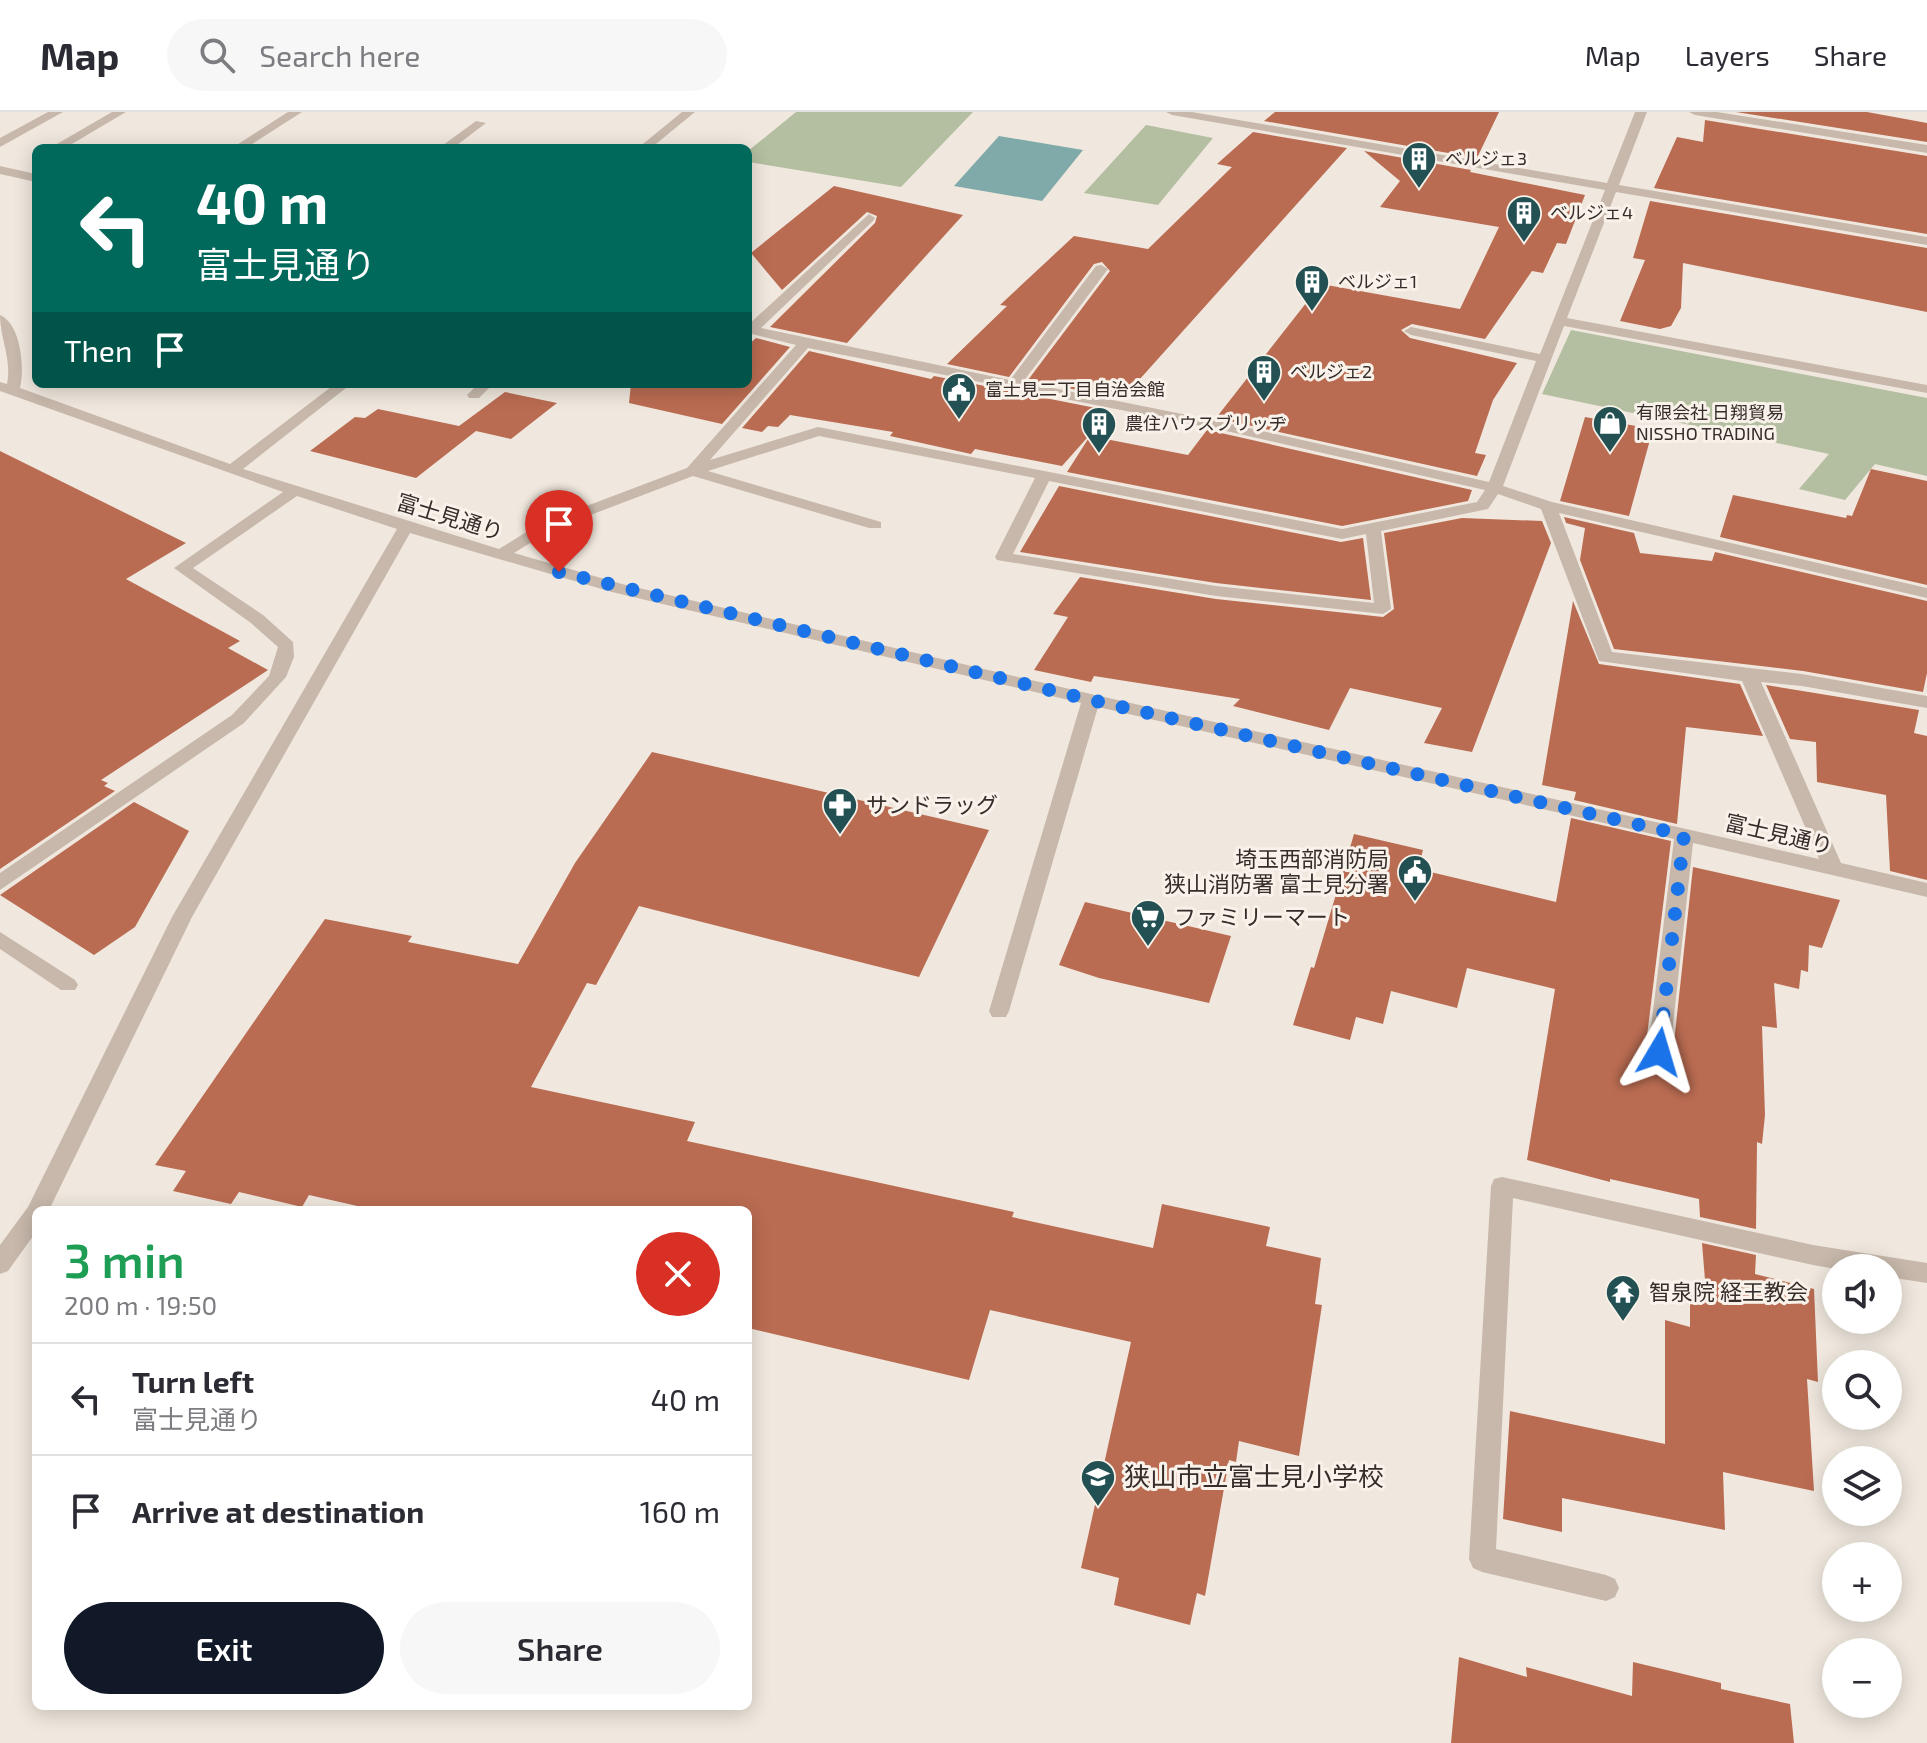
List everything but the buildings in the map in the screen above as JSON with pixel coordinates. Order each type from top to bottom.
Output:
[{"type":"street","points":[[0,143],[57,112]]},
{"type":"street","points":[[63,144],[120,112]]},
{"type":"street","points":[[244,144],[296,112]]},
{"type":"street","points":[[649,144],[689,112]]},
{"type":"street","points":[[1172,112],[1927,241]]},
{"type":"street","points":[[500,556],[520,540],[545,527],[692,471],[818,431],[1342,534],[1482,506],[1494,488],[1641,112]]},
{"type":"street","points":[[1695,112],[1927,149]]},
{"type":"street","points":[[451,144],[480,123]]},
{"type":"street","points":[[6,172],[32,162]]},
{"type":"street","points":[[6,172],[32,177]]},
{"type":"street","points":[[752,327],[869,218]]},
{"type":"street","points":[[1014,384],[1101,269]]},
{"type":"street","points":[[0,319],[18,358],[19,371],[6,389]]},
{"type":"street","points":[[1560,321],[1927,389]]},
{"type":"street","points":[[752,331],[1209,423],[1494,488],[1548,506],[1927,593]]},
{"type":"street","points":[[1411,331],[1545,359]]},
{"type":"street","points":[[692,471],[805,343]]},
{"type":"street","points":[[232,470],[339,388]]},
{"type":"street","points":[[474,395],[482,388]]},
{"type":"street","name":"富士見通り","points":[[6,389],[295,491],[500,556],[618,588],[1091,700],[1927,890]]},
{"type":"street","points":[[692,471],[875,525]]},
{"type":"street","points":[[1044,475],[1003,557],[1216,591],[1383,609],[1373,528]]},
{"type":"street","points":[[0,883],[238,719],[271,685],[287,656],[287,646],[257,619],[182,568],[295,491]]},
{"type":"street","points":[[1548,506],[1605,657],[1802,680],[1927,702]]},
{"type":"street","points":[[40,1206],[182,917],[406,527]]},
{"type":"street","points":[[1749,676],[1833,868]]},
{"type":"street","points":[[999,1011],[1091,700]]},
{"type":"street","points":[[1659,1052],[1684,835]]},
{"type":"street","points":[[0,939],[68,985]]},
{"type":"street","points":[[1606,1588],[1482,1559],[1502,1186],[1813,1255],[1927,1273]]},
{"type":"street","points":[[0,1264],[32,1219]]},
{"type":"green space","points":[[796,112],[973,112],[901,187],[752,163],[752,148]]},
{"type":"green space","points":[[1146,125],[1213,138],[1158,205],[1084,193]]},
{"type":"green space","points":[[1571,330],[1927,398],[1927,476],[1875,464],[1845,500],[1799,489],[1829,454],[1542,394]]},
{"type":"water","points":[[999,136],[1083,150],[1042,201],[954,186]]},
{"type":"place","name":"ベルジェ3","points":[[1419,190]]},
{"type":"place","name":"ベルジェ4","points":[[1524,244]]},
{"type":"place","name":"ベルジェ1","points":[[1312,313]]},
{"type":"place","name":"ベルジェ2","points":[[1264,403]]},
{"type":"place","name":"富士見二丁目自治会館","points":[[959,421]]},
{"type":"place","name":"有限会社 日翔貿易 NISSHO TRADING","points":[[1610,454]]},
{"type":"place","name":"農住ハウスブリッヂ","points":[[1099,455]]},
{"type":"place","name":"サンドラッグ","points":[[840,836]]},
{"type":"place","name":"埼玉西部消防局 狭山消防署 富士見分署","points":[[1415,903]]},
{"type":"place","name":"ファミリーマート","points":[[1148,948]]},
{"type":"place","name":"智泉院 経王教会","points":[[1623,1323]]},
{"type":"place","name":"狭山市立富士見小学校","points":[[1098,1508]]},
{"type":"route","points":[[559,572],[1091,700],[1684,835],[1659,1052]]}]
